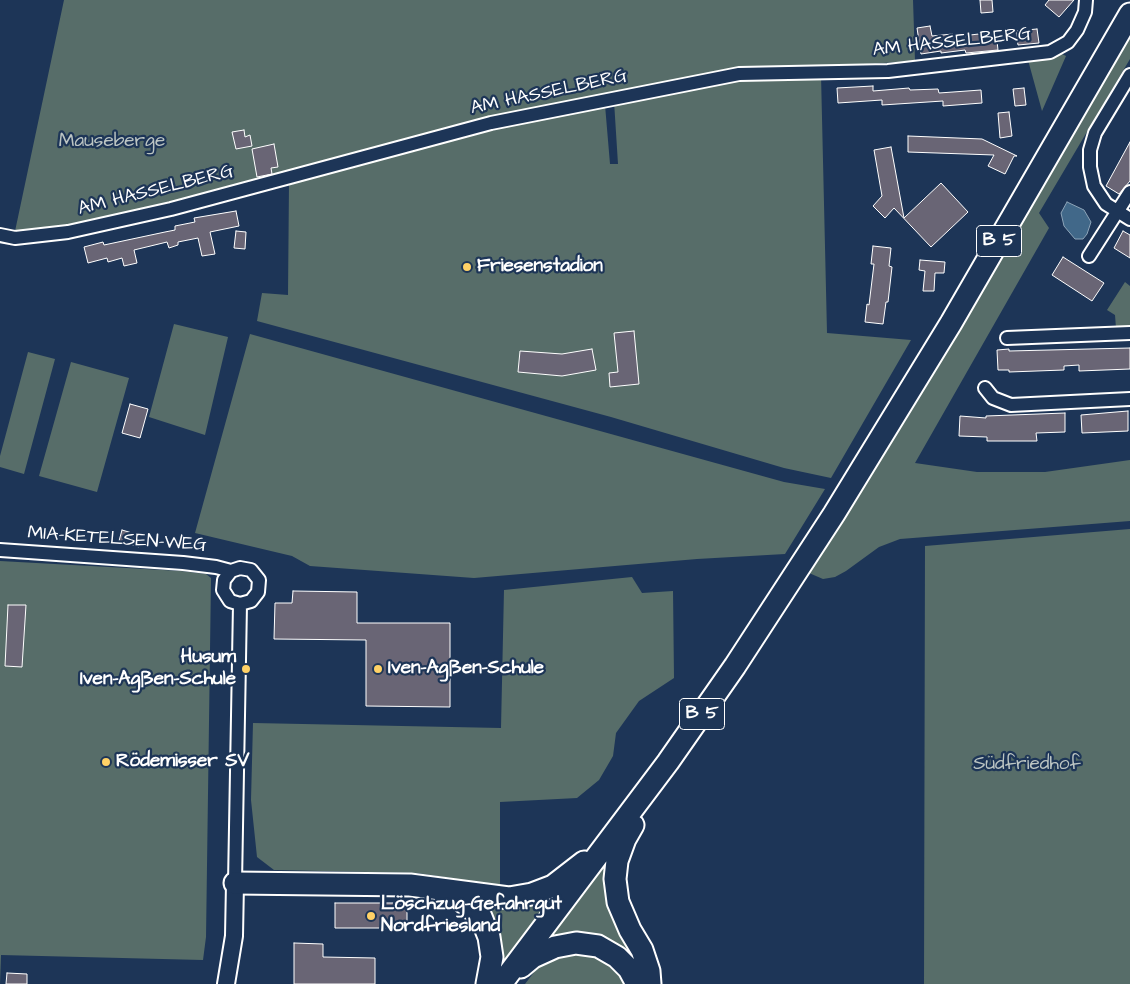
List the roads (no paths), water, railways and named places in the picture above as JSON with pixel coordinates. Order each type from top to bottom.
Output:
[{"type":"highway","name":"B 5","points":[[497,984],[614,835],[736,666],[834,514],[951,323],[1130,14]]},
{"type":"highway","points":[[650,984],[649,971],[642,950],[630,930],[618,902],[615,879],[617,861],[625,839],[668,762]]},
{"type":"highway","points":[[235,883],[410,885],[509,898],[532,894],[553,886],[573,872],[614,835]]},
{"type":"highway","points":[[440,888],[461,900],[481,917],[489,937],[497,984],[533,957],[554,946],[576,943],[598,946],[617,957],[629,970],[637,984]]},
{"type":"street","name":"AM HASSELBERG","points":[[0,235],[15,238],[68,232],[171,209],[491,123],[739,74],[888,71],[1050,52],[1068,42],[1077,30],[1085,12],[1086,0]]},
{"type":"street","points":[[1130,75],[1095,133],[1090,150],[1090,167],[1094,186],[1106,204],[1130,218]]},
{"type":"street","points":[[1089,256],[1130,192]]},
{"type":"street","points":[[1007,338],[1130,333]]},
{"type":"street","points":[[985,388],[993,398],[1011,405],[1130,400]]},
{"type":"street","name":"MIA-KETELSEN-WEG","points":[[0,550],[183,563],[231,571],[240,568],[251,570],[259,580],[258,592],[251,601],[240,604],[230,601],[223,590],[224,580],[231,571]]},
{"type":"street","points":[[226,984],[234,936],[240,604]]},
{"type":"water","points":[[1067,202],[1084,210],[1091,222],[1083,239],[1075,239],[1064,226],[1061,213]]},
{"type":"place","name":"Friesenstadion","points":[[467,267]]},
{"type":"place","name":"Husum Iven-Agßen-Schule","points":[[246,669]]},
{"type":"place","name":"Iven-Agßen-Schule","points":[[378,669]]},
{"type":"place","name":"Rödemisser SV","points":[[106,762]]},
{"type":"place","name":"Löschzug-Gefahrgut Nordfriesland","points":[[371,916]]},
{"type":"park label","name":"Mauseberge","points":[[112,142]]},
{"type":"park label","name":"Südfriedhof","points":[[1027,765]]}]
